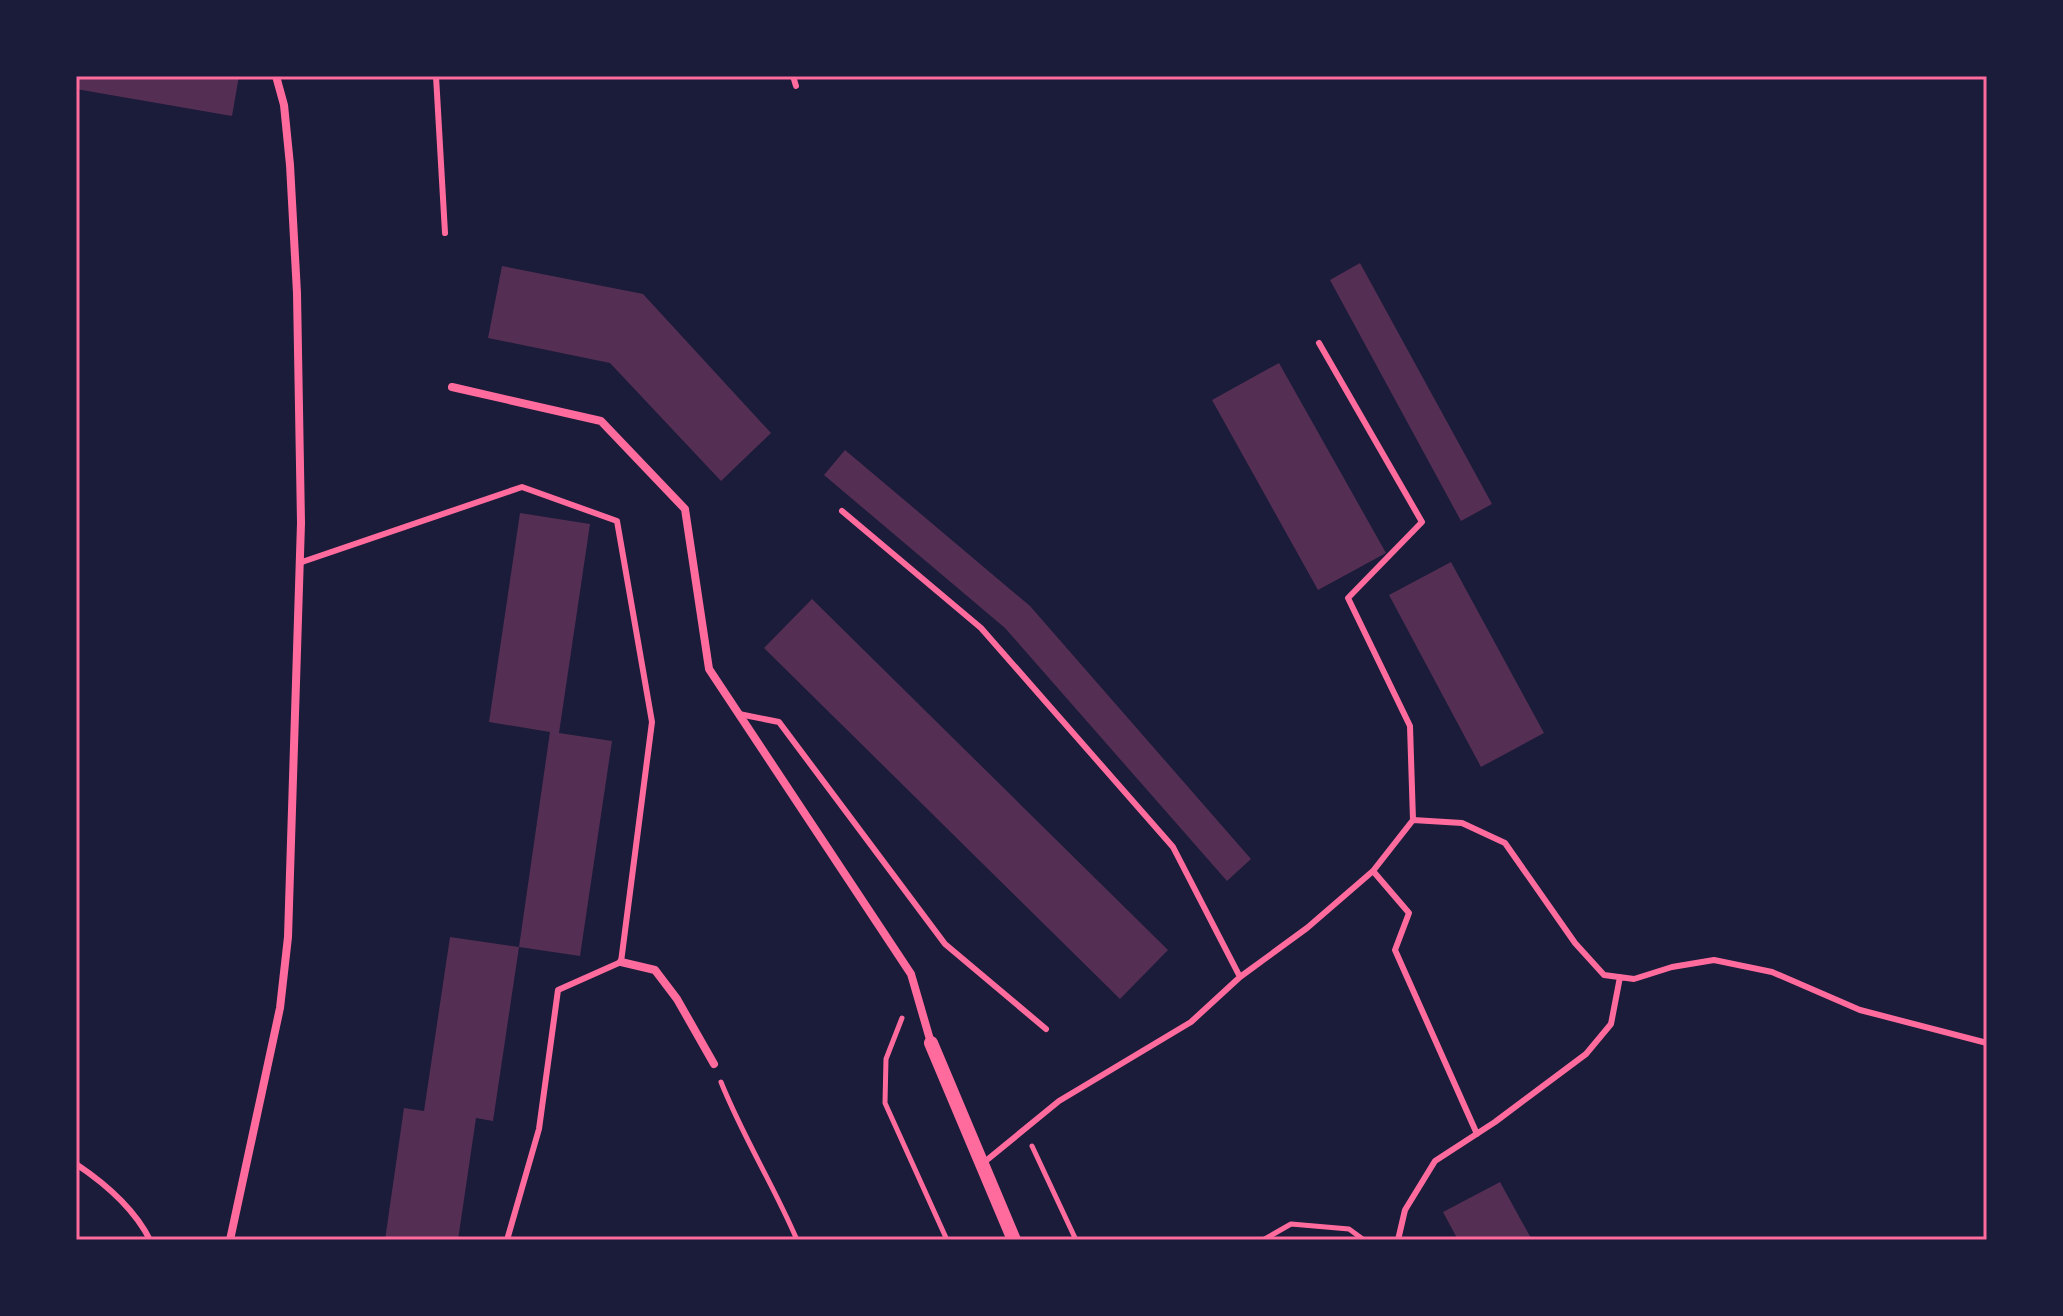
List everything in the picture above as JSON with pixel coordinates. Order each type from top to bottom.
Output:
[{"type":"street","points":[[230,1240],[280,1008],[288,937],[299,563],[297,293],[289,150],[284,105],[276,76]]},
{"type":"street","points":[[452,387],[601,421],[685,509],[709,669],[911,974],[931,1043],[1014,1240]]},
{"type":"street","points":[[621,962],[655,970],[677,999],[714,1064]]},
{"type":"lane","points":[[436,76],[445,233]]},
{"type":"lane","points":[[793,76],[796,86]]},
{"type":"lane","points":[[982,1164],[1059,1101],[1191,1022],[1240,977],[1307,928],[1373,871],[1413,820],[1410,726],[1348,598],[1422,522],[1319,343]]},
{"type":"lane","points":[[299,563],[522,487],[617,521],[652,722],[621,962],[558,990],[539,1129],[507,1240]]},
{"type":"lane","points":[[842,511],[981,628],[1173,847],[1240,977]]},
{"type":"lane","points":[[739,714],[779,722],[945,944],[1046,1029]]},
{"type":"lane","points":[[1413,820],[1462,823],[1505,843],[1575,943],[1604,975],[1634,979],[1672,967],[1714,960],[1772,972],[1860,1010],[1987,1043]]},
{"type":"lane","points":[[1373,871],[1409,913],[1395,950],[1477,1134]]},
{"type":"lane","points":[[1398,1240],[1405,1210],[1435,1161],[1586,1054],[1611,1024],[1620,977]]},
{"type":"lane","points":[[76,1164],[100,1180],[135,1214],[150,1240]]},
{"type":"path","points":[[902,1016],[886,1059],[885,1103],[947,1240]]},
{"type":"path","points":[[714,1064],[736,1120],[775,1188],[797,1240]]},
{"type":"path","points":[[1025,1131],[1076,1240]]},
{"type":"path","points":[[1263,1240],[1291,1224],[1349,1229],[1364,1240]]},
{"type":"building","points":[[76,76],[239,76],[232,116],[76,89]]},
{"type":"building","points":[[1360,263],[1492,504],[1461,521],[1330,280]]},
{"type":"building","points":[[502,266],[643,294],[771,433],[721,481],[610,363],[488,338]]},
{"type":"building","points":[[1279,363],[1386,553],[1318,590],[1212,400]]},
{"type":"building","points":[[845,450],[1030,606],[1251,859],[1227,881],[1005,628],[824,475]]},
{"type":"building","points":[[520,513],[590,524],[559,733],[612,741],[580,956],[519,947],[550,732],[489,722]]},
{"type":"building","points":[[1451,562],[1544,733],[1481,767],[1389,595]]},
{"type":"building","points":[[812,599],[1168,950],[1120,999],[764,648]]},
{"type":"building","points":[[450,937],[519,947],[493,1121],[476,1118],[458,1240],[385,1240],[404,1108],[424,1111]]},
{"type":"building","points":[[1500,1182],[1532,1240],[1458,1240],[1443,1212]]}]
